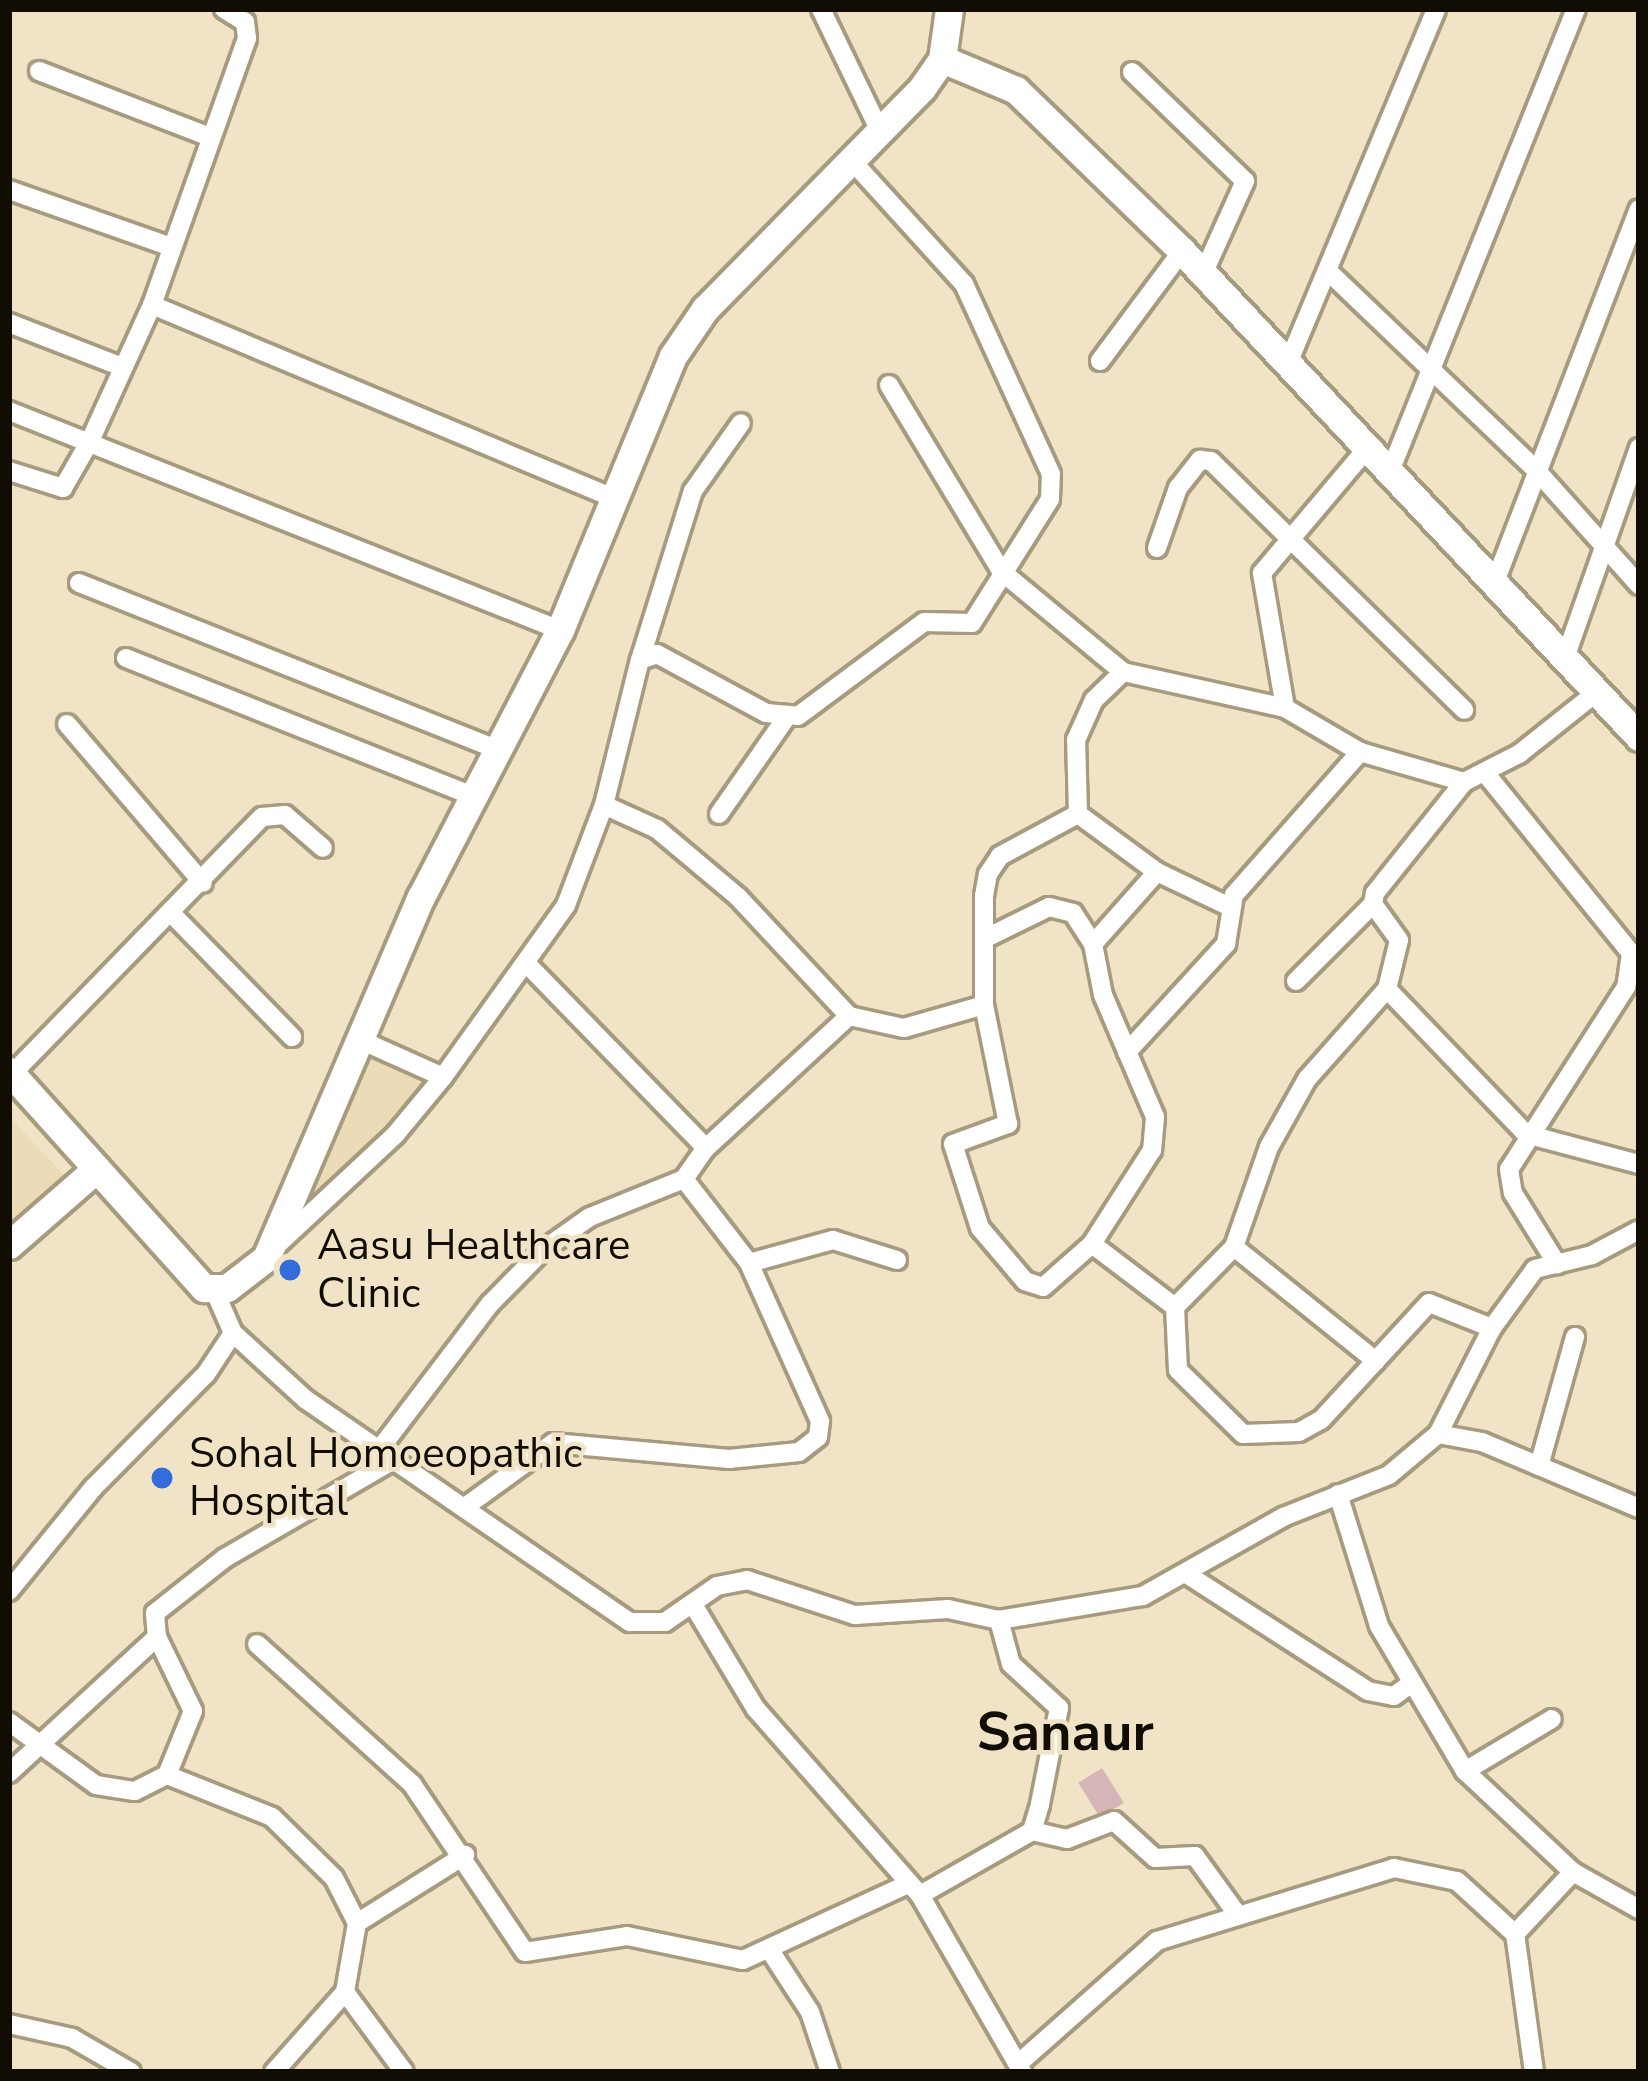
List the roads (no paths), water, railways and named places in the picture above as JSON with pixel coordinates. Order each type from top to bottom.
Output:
[{"type":"street","points":[[9,471],[63,488],[90,441],[152,304],[247,38],[245,22],[224,9]]},
{"type":"street","points":[[820,9],[880,131]]},
{"type":"street","points":[[272,1249],[288,1196],[473,796],[560,630],[610,497],[674,356],[705,309],[880,131],[942,59],[949,9]]},
{"type":"street","points":[[1289,361],[1331,274],[1436,9]]},
{"type":"street","points":[[1391,469],[1576,9]]},
{"type":"street","points":[[942,59],[1016,91],[1182,251],[1391,469],[1493,587],[1639,737]]},
{"type":"street","points":[[39,71],[210,137]]},
{"type":"street","points":[[1132,72],[1245,181],[1203,274]]},
{"type":"street","points":[[719,814],[786,718],[925,622],[972,623],[1050,499],[1051,474],[964,284],[852,160]]},
{"type":"street","points":[[9,190],[169,246]]},
{"type":"street","points":[[1493,587],[1639,209]]},
{"type":"street","points":[[1100,361],[1182,251]]},
{"type":"street","points":[[1331,274],[1538,471],[1599,548],[1639,586]]},
{"type":"street","points":[[152,304],[610,497]]},
{"type":"street","points":[[9,323],[120,366]]},
{"type":"street","points":[[889,385],[1001,572],[1123,673],[1285,708],[1360,752],[1464,782]]},
{"type":"street","points":[[9,411],[560,630]]},
{"type":"street","points":[[214,1292],[272,1249],[395,1136],[528,965],[566,905],[604,805],[640,660],[694,491],[741,422]]},
{"type":"street","points":[[1285,708],[1261,590],[1271,556],[1369,446]]},
{"type":"street","points":[[1564,661],[1599,548],[1639,448]]},
{"type":"street","points":[[1157,548],[1173,498],[1203,459],[1465,710]]},
{"type":"street","points":[[79,584],[497,749]]},
{"type":"street","points":[[640,660],[657,654],[786,718]]},
{"type":"street","points":[[126,658],[473,796]]},
{"type":"street","points":[[1078,814],[1076,740],[1094,700],[1123,673]]},
{"type":"street","points":[[1296,981],[1373,904],[1464,782],[1486,774],[1597,692]]},
{"type":"street","points":[[67,724],[203,883]]},
{"type":"street","points":[[1127,1052],[1226,944],[1228,906],[1360,752]]},
{"type":"street","points":[[1486,774],[1630,953],[1626,988],[1526,1134],[1508,1180],[1556,1264]]},
{"type":"street","points":[[604,805],[657,829],[737,897],[849,1016],[904,1028],[984,1005]]},
{"type":"street","points":[[323,848],[272,811],[10,1073],[214,1292],[233,1333],[383,1458],[465,1507],[630,1622],[665,1622],[694,1606],[716,1586],[747,1580],[855,1615],[948,1610],[999,1620],[1101,1606],[1188,1575],[1337,1494],[1389,1475],[1438,1434],[1492,1328],[1535,1269],[1639,1230]]},
{"type":"street","points":[[1078,814],[1157,872],[1228,906]]},
{"type":"street","points":[[986,938],[1062,908],[1093,944],[1102,995],[1157,1133],[1092,1244],[1053,1283],[1033,1286],[971,1214],[953,1144],[959,1136],[1001,1133],[1008,1124],[984,1005],[984,896],[1000,856],[1078,814]]},
{"type":"street","points":[[1093,944],[1157,872]]},
{"type":"street","points":[[1373,904],[1399,940],[1387,989],[1307,1078],[1269,1147],[1234,1246],[1175,1307],[1178,1370],[1243,1434],[1299,1432],[1321,1420],[1429,1303],[1492,1328]]},
{"type":"street","points":[[172,914],[292,1037]]},
{"type":"street","points":[[528,965],[706,1148]]},
{"type":"street","points":[[1387,989],[1526,1134],[1639,1164]]},
{"type":"street","points":[[167,1774],[193,1711],[157,1637],[155,1613],[193,1581],[383,1458],[490,1304],[543,1250],[590,1217],[684,1179],[706,1148],[849,1016]]},
{"type":"street","points":[[363,1041],[443,1077]]},
{"type":"street","points":[[9,1245],[96,1168]]},
{"type":"street","points":[[465,1507],[553,1443],[729,1459],[812,1445],[820,1421],[748,1263],[684,1179]]},
{"type":"street","points":[[748,1263],[833,1240],[897,1260]]},
{"type":"street","points":[[1092,1244],[1175,1307]]},
{"type":"street","points":[[1234,1246],[1376,1361]]},
{"type":"street","points":[[9,1591],[93,1488],[206,1374],[233,1333]]},
{"type":"street","points":[[1540,1466],[1576,1336]]},
{"type":"street","points":[[1438,1434],[1540,1466],[1639,1508]]},
{"type":"street","points":[[1337,1494],[1379,1626],[1409,1685],[1465,1771],[1573,1872],[1639,1909]]},
{"type":"street","points":[[1188,1575],[1368,1691],[1394,1696],[1409,1685]]},
{"type":"street","points":[[694,1606],[756,1709],[914,1890],[1020,2068],[1157,1941],[1413,1866],[1457,1881],[1515,1934],[1534,2072]]},
{"type":"street","points":[[999,1620],[1011,1664],[1059,1708],[1032,1831]]},
{"type":"street","points":[[9,1773],[34,1745],[157,1637]]},
{"type":"street","points":[[257,1645],[412,1784],[464,1855],[512,1942],[525,1952],[627,1936],[723,1960],[770,1949],[914,1890],[1032,1831],[1067,1839],[1114,1821],[1155,1858],[1195,1856],[1237,1914]]},
{"type":"street","points":[[1465,1771],[1552,1719]]},
{"type":"street","points":[[9,1722],[34,1745],[119,1792],[167,1774],[250,1805],[295,1832],[334,1878],[357,1922],[345,1992],[274,2072]]},
{"type":"street","points":[[357,1922],[464,1855]]},
{"type":"street","points":[[1515,1934],[1573,1872]]},
{"type":"street","points":[[770,1949],[811,2012],[830,2072]]},
{"type":"street","points":[[345,1992],[404,2072]]},
{"type":"street","points":[[9,2024],[72,2038],[131,2072]]},
{"type":"place","name":"Aasu Healthcare Clinic","points":[[290,1270]]},
{"type":"place","name":"Sohal Homoeopathic Hospital","points":[[162,1478]]},
{"type":"district","name":"Sanaur","points":[[1065,1732]]}]
